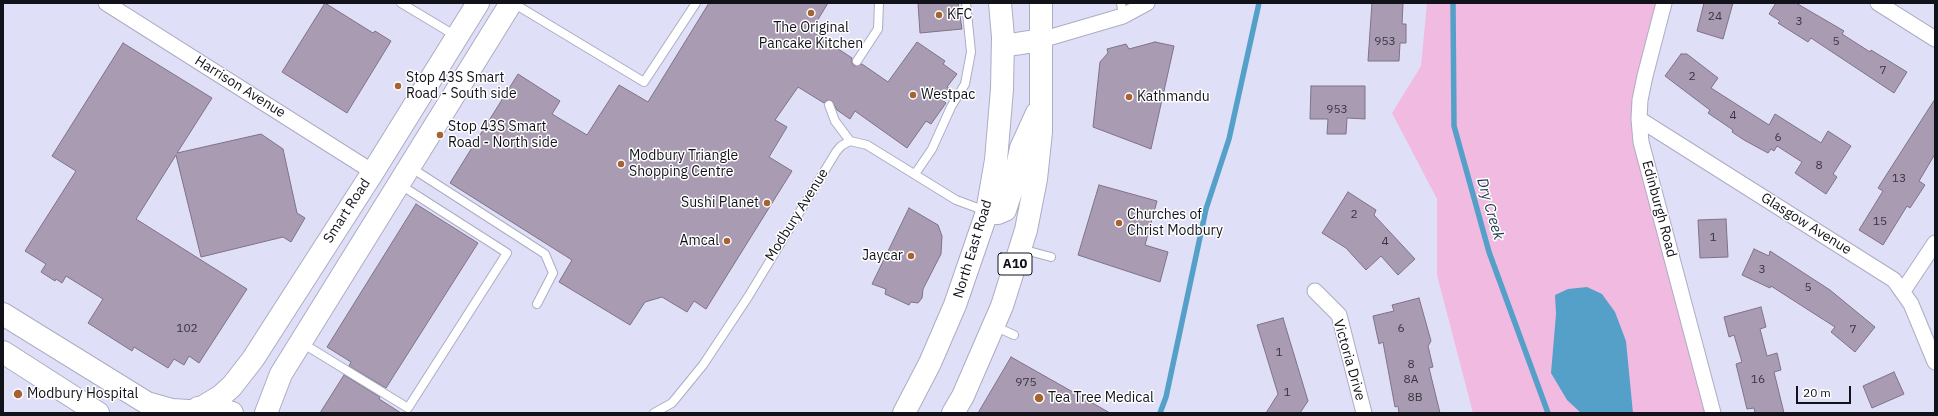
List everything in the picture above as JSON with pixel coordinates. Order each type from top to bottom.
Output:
[{"type":"main road","name":"Smart Road","points":[[192,410],[221,396],[232,386],[253,359],[373,172],[478,3]]},
{"type":"main road","name":"Smart Road","points":[[266,413],[281,374],[300,342],[512,3]]},
{"type":"main road","name":"North East Road","points":[[904,413],[930,363],[956,306],[987,212],[996,160],[1000,117],[1003,46],[1000,3]]},
{"type":"main road","name":"A10","points":[[953,413],[963,396],[1002,306],[1026,230],[1036,179],[1041,132],[1041,3]]},
{"type":"main road","points":[[1003,46],[1041,40]]},
{"type":"main road","points":[[987,212],[998,213],[1005,210],[1013,186],[1021,148],[1041,105]]},
{"type":"main road","points":[[3,314],[147,403],[172,410],[222,409],[232,413]]},
{"type":"main road","points":[[3,352],[98,413]]},
{"type":"street","name":"Harrison Avenue","points":[[106,3],[373,172]]},
{"type":"street","points":[[1041,40],[1122,10],[1147,3]]},
{"type":"street","name":"Edinburgh Road","points":[[1664,3],[1644,76],[1640,100],[1639,118],[1641,142],[1713,413]]},
{"type":"street","points":[[1878,3],[1935,39]]},
{"type":"street","name":"Glasgow Avenue","points":[[1639,118],[1894,280],[1911,304],[1935,362]]},
{"type":"street","points":[[1903,291],[1935,244]]},
{"type":"street","name":"Victoria Drive","points":[[1315,291],[1339,316],[1364,413]]},
{"type":"lane","points":[[400,3],[457,36]]},
{"type":"lane","points":[[512,3],[644,82],[696,3]]},
{"type":"lane","points":[[857,61],[878,29],[879,3]]},
{"type":"lane","points":[[915,174],[932,149],[951,107],[965,84],[971,52],[966,3]]},
{"type":"lane","points":[[829,105],[835,121],[850,141],[867,145],[956,200],[987,212]]},
{"type":"lane","name":"Modbury Avenue","points":[[654,413],[672,402],[703,365],[748,297],[836,152],[850,141]]},
{"type":"lane","points":[[404,175],[545,254],[553,273],[537,304]]},
{"type":"lane","points":[[300,342],[408,408],[507,253],[404,175]]},
{"type":"lane","points":[[1020,249],[1051,257]]},
{"type":"lane","points":[[993,326],[1014,335]]},
{"type":"shaded area","points":[[1427,3],[1665,3],[1640,100],[1641,142],[1713,413],[1473,413],[1437,275],[1437,199],[1392,113],[1421,66]]},
{"type":"water","points":[[1587,287],[1602,294],[1615,312],[1626,341],[1633,413],[1581,413],[1567,400],[1551,373],[1556,314],[1555,295],[1568,289]]},
{"type":"building","points":[[325,3],[373,33],[375,31],[391,41],[347,113],[282,72]]},
{"type":"building","name":"Modbury Triangle Shopping Centre","points":[[709,3],[828,3],[811,31],[852,58],[852,63],[854,66],[862,64],[888,82],[917,42],[945,61],[943,64],[957,74],[947,87],[950,89],[942,100],[946,103],[931,124],[926,121],[907,148],[855,111],[850,119],[837,110],[832,101],[827,100],[824,103],[798,87],[775,120],[787,127],[769,157],[792,171],[706,309],[694,301],[687,312],[662,297],[645,302],[630,325],[559,282],[572,260],[450,183],[518,74],[560,101],[552,114],[587,135],[619,85],[648,102]]},
{"type":"building","name":"KFC","points":[[918,3],[958,3],[962,29],[920,33]]},
{"type":"building","points":[[1372,3],[1403,3],[1402,24],[1406,24],[1406,43],[1400,43],[1399,61],[1368,61]]},
{"type":"building","points":[[1704,3],[1733,3],[1723,39],[1697,31]]},
{"type":"building","points":[[1776,3],[1796,3],[1844,31],[1842,34],[1870,52],[1871,50],[1907,72],[1894,93],[1811,38],[1808,42],[1778,23],[1780,21],[1769,14]]},
{"type":"building","name":"Kathmandu","points":[[1155,42],[1174,46],[1151,149],[1093,127],[1100,62],[1108,53],[1107,49],[1126,44],[1129,49]]},
{"type":"building","points":[[123,43],[212,98],[177,153],[261,134],[283,149],[297,213],[305,218],[291,242],[283,237],[201,257],[176,155],[136,219],[247,289],[199,363],[189,356],[184,365],[174,359],[168,368],[134,347],[132,351],[88,323],[103,299],[66,276],[62,283],[56,279],[55,281],[41,272],[46,264],[25,251],[76,171],[52,156]]},
{"type":"building","points":[[1681,54],[1687,54],[1718,78],[1711,88],[1769,125],[1775,114],[1821,143],[1828,131],[1851,146],[1833,174],[1837,177],[1826,194],[1795,173],[1802,162],[1777,146],[1774,151],[1771,149],[1768,153],[1744,140],[1732,132],[1733,130],[1708,113],[1710,110],[1665,76]]},
{"type":"building","points":[[1311,86],[1365,86],[1365,119],[1347,118],[1346,134],[1327,134],[1328,119],[1310,119]]},
{"type":"building","points":[[1935,99],[1935,154],[1919,181],[1925,185],[1910,208],[1907,206],[1883,245],[1859,230],[1883,191],[1878,188]]},
{"type":"building","name":"Churches of Christ Modbury","points":[[1099,185],[1157,201],[1145,245],[1168,252],[1160,282],[1078,255]]},
{"type":"building","points":[[1348,192],[1376,210],[1374,215],[1415,259],[1398,275],[1381,256],[1366,270],[1346,248],[1322,233]]},
{"type":"building","points":[[416,204],[478,243],[386,388],[349,366],[351,362],[327,347]]},
{"type":"building","name":"Jaycar","points":[[909,208],[938,225],[942,236],[941,254],[923,289],[922,298],[918,303],[911,302],[909,305],[885,294],[886,289],[872,284]]},
{"type":"building","points":[[1726,219],[1728,257],[1700,258],[1698,220]]},
{"type":"building","points":[[1754,249],[1769,256],[1770,251],[1830,290],[1875,327],[1855,352],[1831,332],[1835,327],[1771,286],[1770,288],[1742,275]]},
{"type":"building","points":[[1419,298],[1431,341],[1428,346],[1433,367],[1429,368],[1440,413],[1399,413],[1398,406],[1395,407],[1383,342],[1379,344],[1373,316],[1394,311],[1392,305]]},
{"type":"building","points":[[1761,307],[1766,327],[1760,329],[1767,356],[1777,353],[1781,370],[1774,372],[1784,413],[1755,413],[1754,408],[1747,409],[1736,364],[1742,362],[1734,335],[1729,337],[1724,317]]},
{"type":"building","points":[[1283,318],[1308,401],[1300,413],[1266,413],[1278,394],[1257,325]]},
{"type":"building","points":[[1011,357],[1110,413],[978,413]]},
{"type":"building","points":[[1894,372],[1904,394],[1872,408],[1863,386]]},
{"type":"building","points":[[344,375],[380,397],[379,399],[401,413],[320,413]]},
{"type":"waterway","points":[[1160,413],[1166,397],[1206,209],[1229,139],[1259,3]]},
{"type":"waterway","name":"Dry Creek","points":[[1453,3],[1454,126],[1489,252],[1548,413]]},
{"type":"place","name":"The Original Pancake Kitchen","points":[[811,13]]},
{"type":"place","name":"KFC","points":[[939,15]]},
{"type":"place","name":"Stop 43S Smart Road - South side","points":[[398,86]]},
{"type":"place","name":"Westpac","points":[[913,95]]},
{"type":"place","name":"Kathmandu","points":[[1129,97]]},
{"type":"place","name":"Stop 43S Smart Road - North side","points":[[440,135]]},
{"type":"place","name":"Modbury Triangle Shopping Centre","points":[[621,164]]},
{"type":"place","name":"Sushi Planet","points":[[767,203]]},
{"type":"place","name":"Churches of Christ Modbury","points":[[1119,223]]},
{"type":"place","name":"Amcal","points":[[727,241]]},
{"type":"place","name":"Jaycar","points":[[911,256]]},
{"type":"place","name":"Modbury Hospital","points":[[18,394]]},
{"type":"place","name":"Tea Tree Medical","points":[[1039,398]]}]
